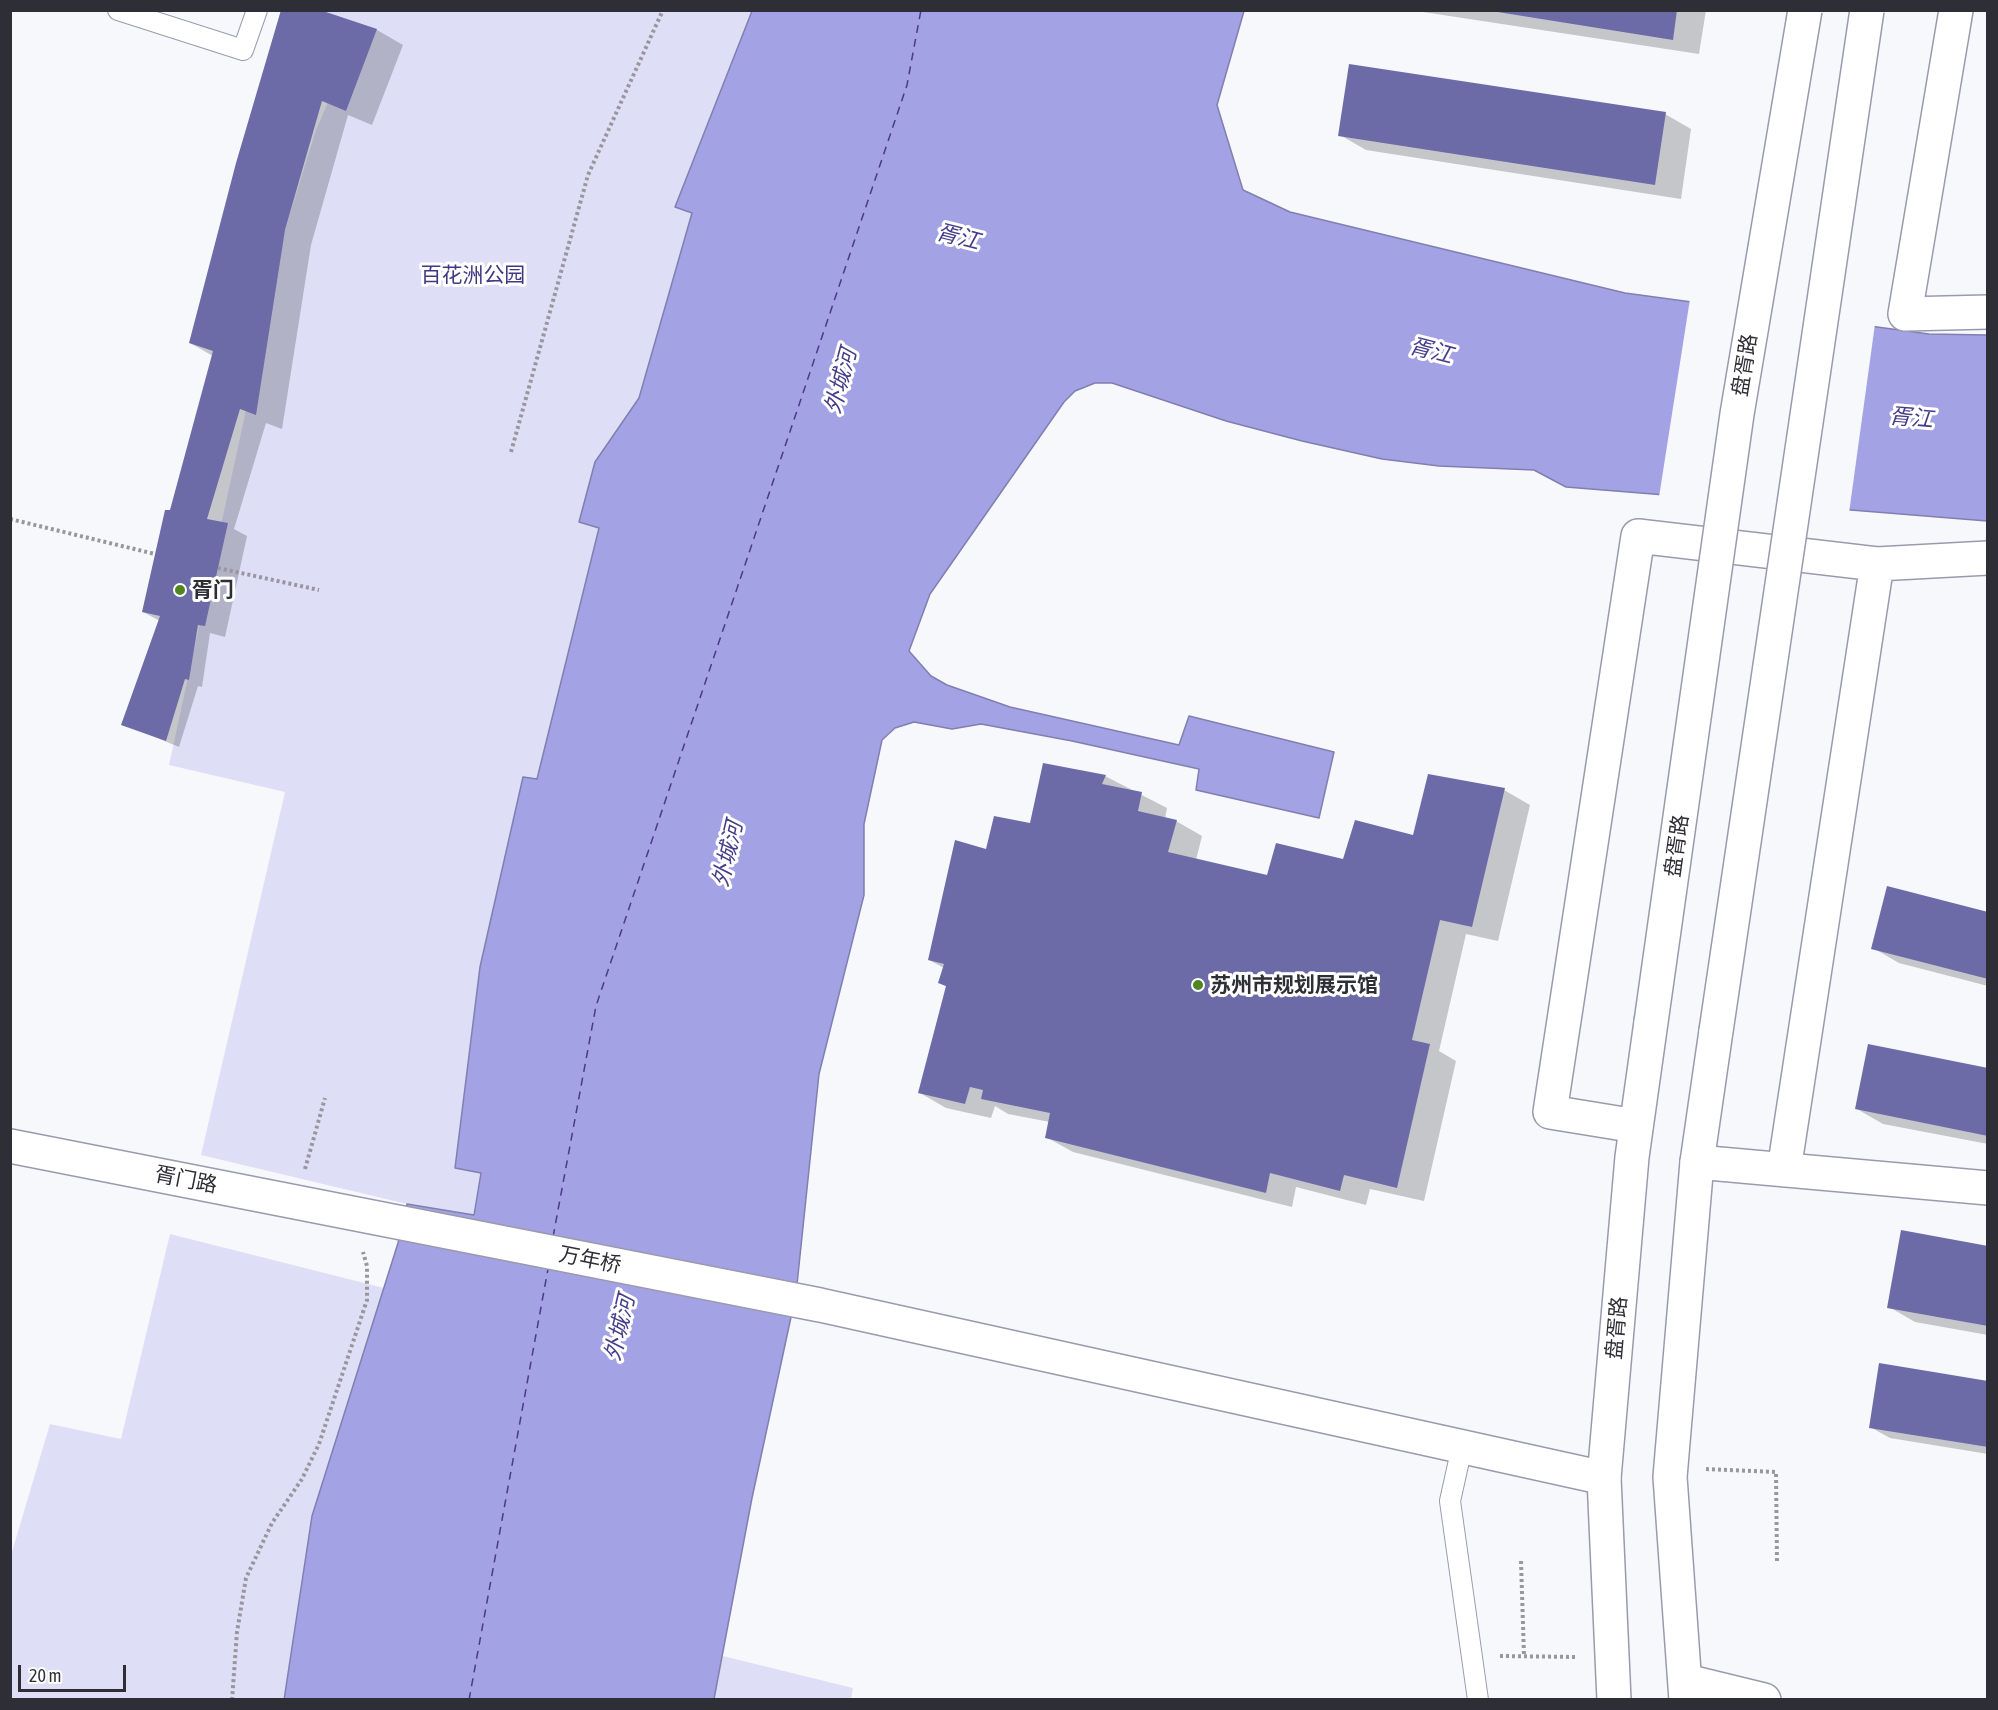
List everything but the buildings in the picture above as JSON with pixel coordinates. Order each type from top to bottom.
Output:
[{"type":"street","name":"盘胥路","points":[[1615,1686],[1604,1478],[1636,1126],[1737,414],[1805,10]]},
{"type":"street","points":[[1764,1700],[1687,1693],[1671,1467],[1697,1162],[1867,10]]},
{"type":"street","points":[[1956,10],[1905,314],[1988,312]]},
{"type":"street","points":[[1636,1126],[1550,1112],[1638,537],[1876,564],[1988,558]]},
{"type":"street","points":[[1784,1170],[1876,564]]},
{"type":"street","name":"胥门路","points":[[10,1146],[356,1213]]},
{"type":"street","points":[[1697,1162],[1988,1188]]},
{"type":"street","name":"万年桥","points":[[356,1213],[820,1305],[1604,1478]]},
{"type":"lane","points":[[118,10],[243,50],[256,10]]},
{"type":"lane","points":[[1461,1447],[1449,1501],[1478,1700]]},
{"type":"path","points":[[511,452],[588,175],[663,10]]},
{"type":"path","points":[[10,519],[155,554]]},
{"type":"path","points":[[218,568],[319,590]]},
{"type":"path","points":[[296,1201],[325,1098]]},
{"type":"path","points":[[232,1700],[237,1632],[246,1578],[272,1523],[302,1479],[319,1444],[367,1300],[367,1266],[356,1213]]},
{"type":"path","points":[[1671,1467],[1776,1472],[1777,1563]]},
{"type":"path","points":[[1521,1561],[1524,1656],[1615,1686]]},
{"type":"green space","name":"百花洲公园","points":[[284,11],[752,11],[675,207],[692,213],[639,398],[595,462],[579,522],[599,528],[537,779],[523,778],[480,967],[455,1167],[481,1173],[473,1216],[407,1204],[201,1155],[285,792],[169,765],[285,230],[316,130],[334,88]]},
{"type":"green space","points":[[170,1234],[384,1288],[312,1516],[284,1699],[11,1700],[11,1555],[50,1424],[121,1439]]},
{"type":"green space","points":[[723,1656],[853,1688],[851,1699],[714,1700]]},
{"type":"water","points":[[752,11],[1244,11],[1217,105],[1243,190],[1290,212],[1625,293],[1929,334],[1987,335],[1987,521],[1566,487],[1534,470],[1439,466],[1382,459],[1302,441],[1226,421],[1112,383],[1095,383],[1075,391],[1064,402],[930,594],[909,651],[931,676],[947,685],[1010,707],[1179,745],[1189,716],[1334,752],[1319,818],[1196,790],[1199,769],[1072,741],[981,724],[952,729],[914,722],[895,728],[882,740],[864,824],[864,895],[819,1074],[796,1294],[752,1498],[714,1699],[284,1700],[312,1516],[398,1243],[407,1204],[474,1215],[481,1173],[455,1168],[480,967],[523,777],[537,779],[599,528],[579,522],[595,462],[639,398],[692,213],[675,207]]},
{"type":"pier","points":[[1690,299],[1875,324],[1849,513],[1659,497]]},
{"type":"ferry route","points":[[553,1237],[596,1006],[907,85],[921,10]]},
{"type":"ferry route","points":[[469,1700],[548,1269]]},
{"type":"place","name":"胥门","points":[[180,590]]},
{"type":"place","name":"苏州市规划展示馆","points":[[1198,985]]},
{"type":"water label","name":"胥江","points":[[958,237]]},
{"type":"water label","name":"胥江","points":[[1431,351]]},
{"type":"water label","name":"外城河","points":[[841,381]]},
{"type":"water label","name":"胥江","points":[[1911,418]]},
{"type":"water label","name":"外城河","points":[[728,854]]},
{"type":"water label","name":"外城河","points":[[620,1328]]}]
